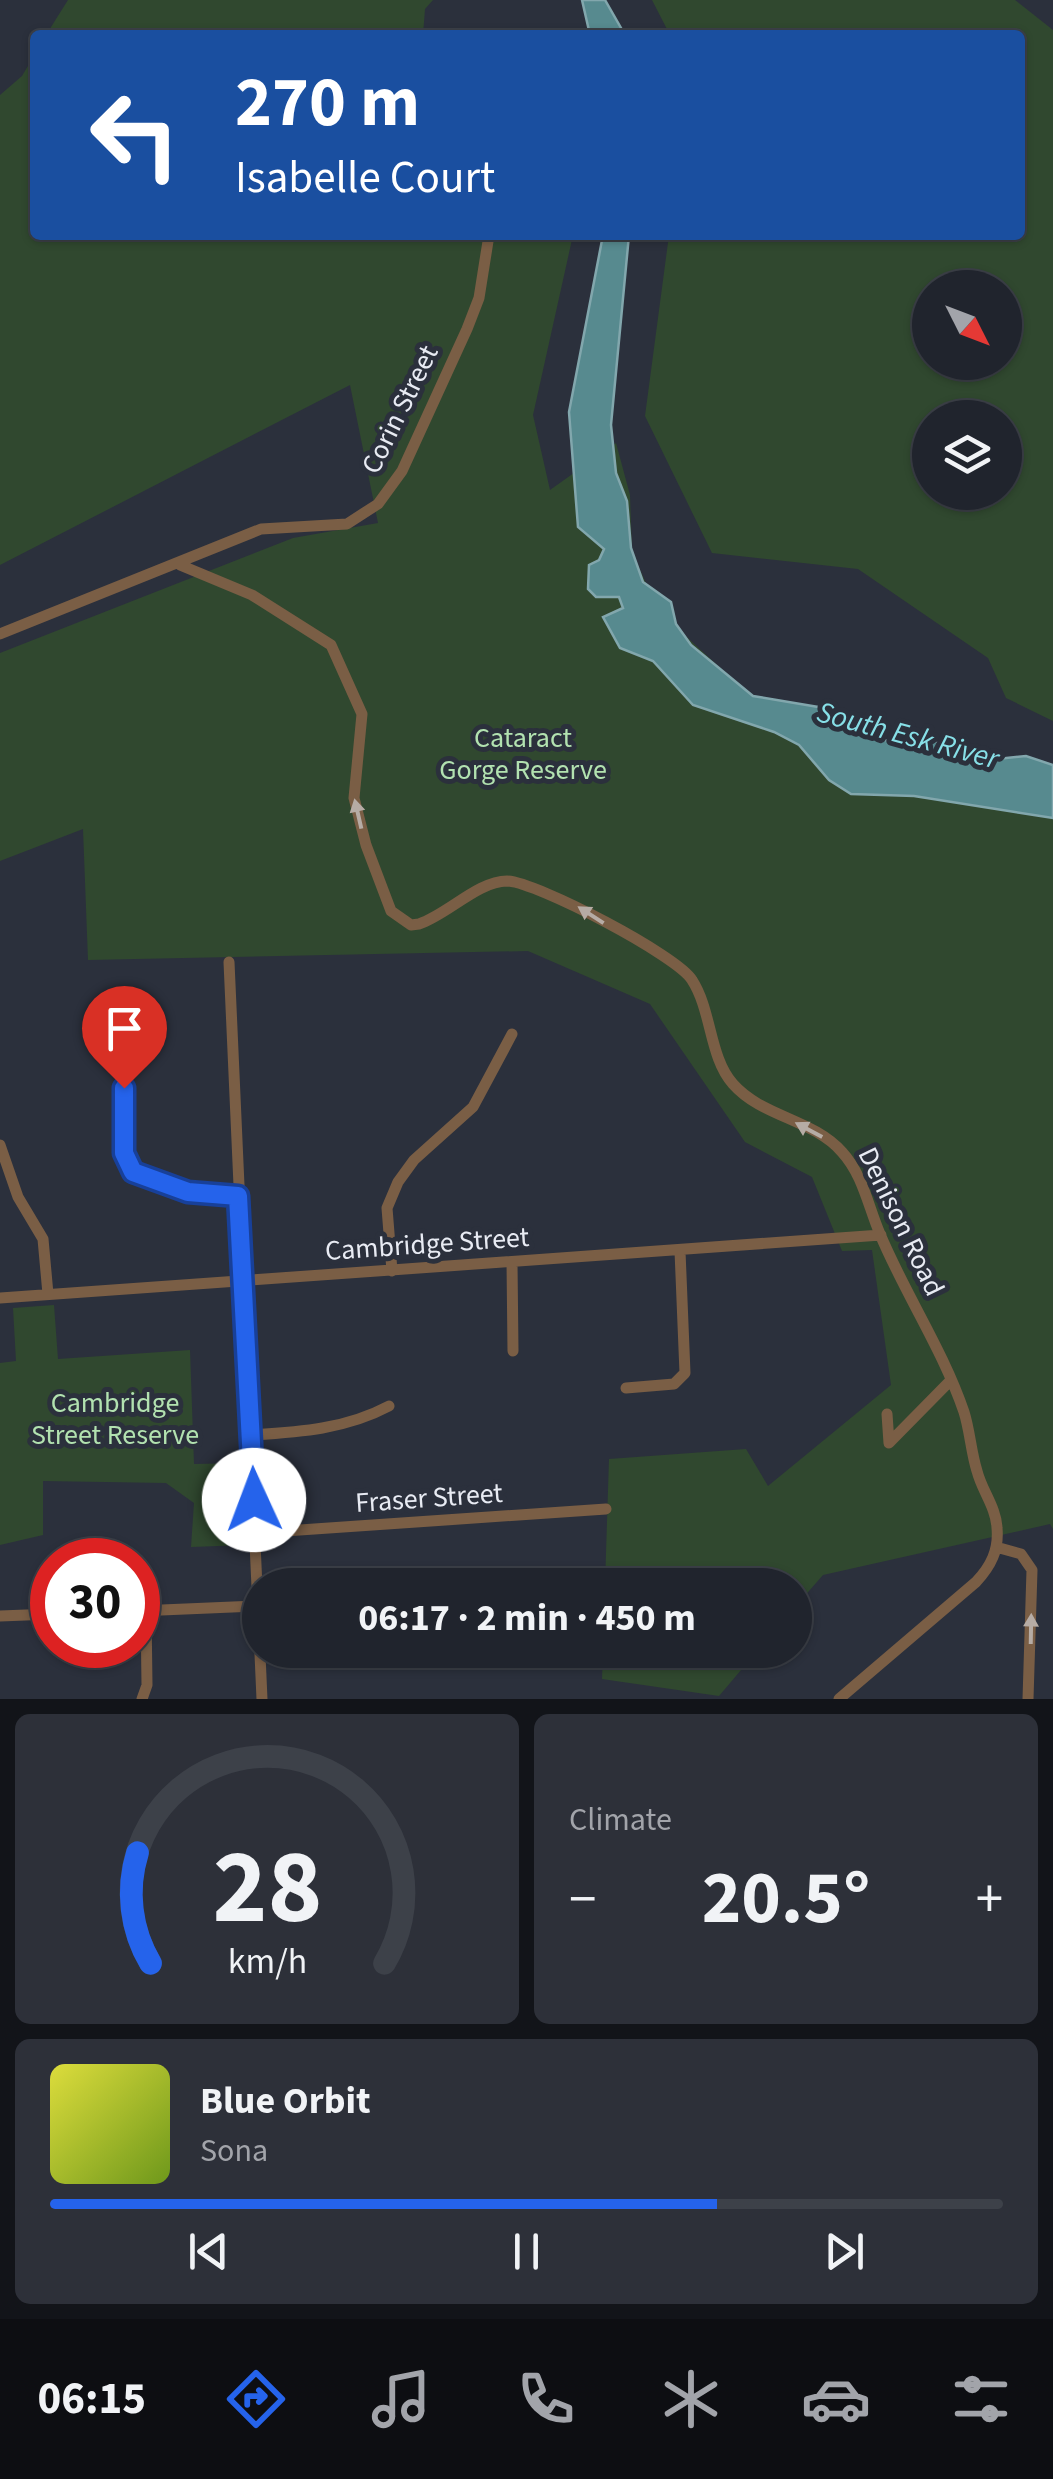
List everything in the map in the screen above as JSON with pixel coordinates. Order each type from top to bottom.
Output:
[{"type":"street","name":"Corin Street","points":[[0,634],[218,547],[280,526],[347,524],[378,504],[407,461],[467,328],[484,277],[489,240]]},
{"type":"street","points":[[204,572],[218,547]]},
{"type":"street","name":"Denison Road","points":[[180,565],[204,572],[318,633],[341,660],[362,714],[356,810],[391,911],[411,925],[419,924],[491,886],[513,882],[553,894],[668,955],[693,981],[712,1026],[721,1065],[732,1083],[752,1102],[814,1131],[842,1151],[856,1172],[881,1236],[951,1380],[965,1416],[978,1478],[996,1514],[996,1547]]},
{"type":"street","points":[[230,962],[257,1568]]},
{"type":"street","points":[[117,1023],[128,1166],[143,1178],[188,1192],[238,1196]]},
{"type":"street","points":[[392,1271],[388,1208],[398,1182],[473,1107],[512,1034]]},
{"type":"street","points":[[0,1144],[18,1197],[43,1239],[48,1294]]},
{"type":"street","name":"Cambridge Street","points":[[0,1298],[881,1236]]},
{"type":"street","points":[[857,1240],[875,1244],[893,1258]]},
{"type":"street","points":[[626,1388],[674,1384],[685,1373],[680,1251]]},
{"type":"street","points":[[512,1262],[513,1351]]},
{"type":"street","points":[[887,1414],[888,1442],[951,1380]]},
{"type":"street","points":[[252,1435],[321,1430],[369,1417],[390,1406]]},
{"type":"street","name":"Fraser Street","points":[[256,1533],[606,1509]]},
{"type":"street","points":[[839,1699],[976,1582],[992,1562],[996,1547],[1014,1550],[1028,1560],[1033,1578],[1028,1699]]},
{"type":"street","points":[[160,1610],[242,1607]]},
{"type":"street","points":[[0,1616],[30,1615]]},
{"type":"street","points":[[146,1668],[151,1699]]},
{"type":"street","points":[[261,1668],[262,1699]]},
{"type":"street","points":[[142,1699],[147,1685]]},
{"type":"green space","points":[[68,0],[433,0],[425,9],[423,30],[49,30]]},
{"type":"green space","points":[[652,0],[1015,0],[1053,30],[1053,721],[1006,698],[988,658],[858,569],[712,553],[645,416],[668,240],[1025,240],[1025,30],[667,30]]},
{"type":"green space","name":"Cataract Gorge Reserve","points":[[30,62],[30,240],[572,240],[533,415],[550,490],[616,443],[630,495],[632,552],[649,590],[676,627],[802,744],[1053,780],[1053,1529],[1050,1524],[823,1575],[812,1588],[812,1568],[606,1568],[609,1459],[746,1449],[768,1486],[891,1385],[872,1250],[842,1251],[812,1177],[745,1142],[650,1004],[528,951],[88,960],[83,829],[0,861],[0,653],[293,538],[378,523],[350,385],[0,565],[0,95],[22,76]]},
{"type":"green space","name":"Cambridge Street Reserve","points":[[54,1305],[58,1359],[190,1350],[194,1464],[243,1463],[245,1545],[191,1547],[194,1503],[166,1483],[43,1481],[43,1535],[0,1545],[0,1363],[16,1361],[13,1308]]},
{"type":"green space","points":[[602,1668],[743,1668],[719,1696],[602,1679]]},
{"type":"shaded area","points":[[582,0],[605,0],[622,30],[589,30]]},
{"type":"shaded area","points":[[602,240],[629,240],[611,425],[616,473],[627,501],[631,548],[643,582],[671,602],[676,624],[691,645],[753,696],[836,710],[874,737],[896,743],[929,739],[973,755],[997,759],[1026,756],[1053,765],[1053,818],[914,796],[851,794],[829,780],[799,745],[774,732],[693,705],[653,661],[620,648],[603,617],[623,608],[619,597],[596,597],[588,589],[589,565],[599,560],[604,549],[578,527],[569,412]]},
{"type":"route","points":[[124,1088],[124,1153],[133,1172],[188,1192],[238,1196],[246,1286],[254,1500]]},
{"type":"water label","name":"South Esk River","points":[[908,735]]}]
